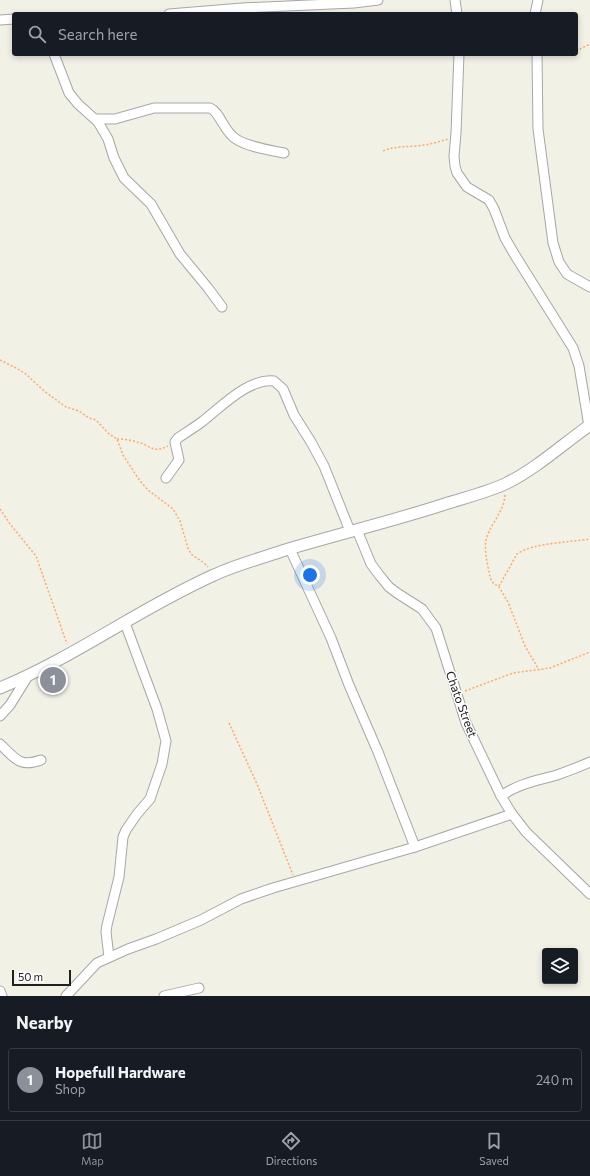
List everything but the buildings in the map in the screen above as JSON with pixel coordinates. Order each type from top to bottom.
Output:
[{"type":"street","points":[[194,12],[256,7],[340,4],[378,0]]},
{"type":"street","points":[[455,0],[456,12]]},
{"type":"street","points":[[535,12],[538,0]]},
{"type":"street","points":[[0,20],[12,18]]},
{"type":"street","points":[[55,56],[69,93],[78,104],[96,119],[106,135],[114,158],[124,178],[151,204],[180,254],[222,307]]},
{"type":"street","points":[[0,688],[28,676],[70,654],[214,575],[250,561],[422,511],[506,483],[530,468],[590,425],[579,366],[573,348],[505,238],[489,200],[467,187],[457,174],[454,156],[459,56]]},
{"type":"street","points":[[537,56],[538,129],[553,243],[559,262],[567,274],[590,287]]},
{"type":"street","points":[[96,119],[115,119],[154,108],[210,108],[215,111],[223,125],[236,139],[249,145],[284,153]]},
{"type":"street","name":"Chato Street","points":[[175,442],[239,393],[253,385],[264,381],[274,381],[283,389],[294,415],[312,442],[371,564],[389,587],[422,608],[436,628],[466,723],[501,796],[512,814],[526,832],[590,894]]},
{"type":"street","points":[[166,478],[179,460],[175,442]]},
{"type":"street","points":[[290,549],[322,619],[378,752],[415,846]]},
{"type":"street","points":[[109,956],[106,925],[119,877],[123,837],[137,814],[150,799],[162,764],[166,741],[157,708],[125,623]]},
{"type":"street","points":[[0,716],[10,705],[28,676]]},
{"type":"street","points":[[0,744],[10,756],[21,763],[28,764],[41,760]]},
{"type":"street","points":[[501,796],[524,784],[558,775],[590,762]]},
{"type":"street","points":[[66,996],[97,963],[109,956],[201,920],[241,899],[415,846],[512,814]]},
{"type":"street","points":[[164,996],[199,988]]},
{"type":"street","points":[[0,991],[2,996]]},
{"type":"path","points":[[578,50],[590,44]]},
{"type":"path","points":[[383,151],[397,147],[432,144],[456,138]]},
{"type":"path","points":[[0,360],[26,374],[44,391],[66,407],[79,411],[89,418],[96,420],[109,434],[117,439],[138,442],[151,449],[159,450],[175,442]]},
{"type":"path","points":[[117,439],[123,454],[140,481],[148,490],[173,509],[180,521],[189,552],[195,558],[204,563],[214,575]]},
{"type":"path","points":[[506,483],[505,497],[502,508],[486,542],[490,578],[499,587],[508,602],[525,646],[539,670]]},
{"type":"path","points":[[0,510],[36,556],[70,654]]},
{"type":"path","points":[[499,587],[517,554],[521,551],[545,544],[590,539]]},
{"type":"path","points":[[457,694],[513,674],[539,670],[561,664],[590,652]]},
{"type":"path","points":[[230,723],[257,784],[295,882]]},
{"type":"place","name":"Hopefull Hardware","points":[[53,680]]}]
